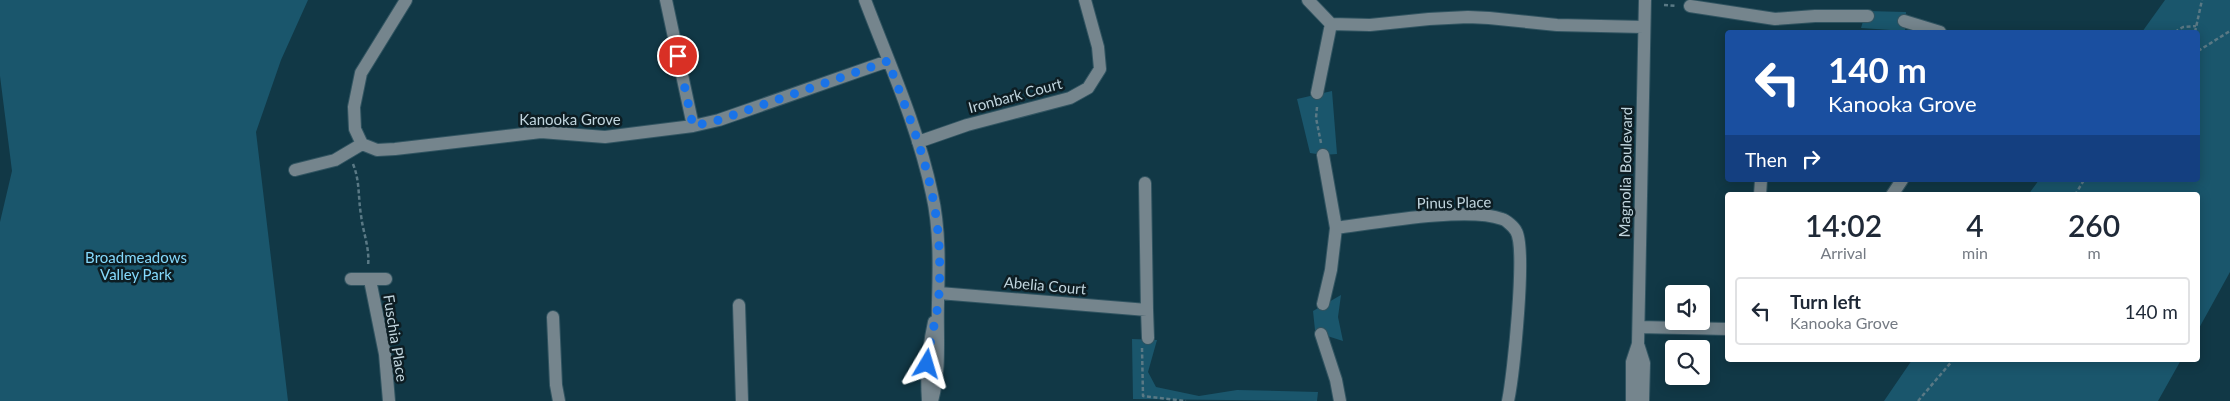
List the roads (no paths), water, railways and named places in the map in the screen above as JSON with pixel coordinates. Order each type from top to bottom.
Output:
[{"type":"street","points":[[295,170],[326,163],[362,144],[355,129],[354,107],[361,73],[406,0]]},
{"type":"street","points":[[666,0],[693,126]]},
{"type":"street","points":[[865,0],[918,142],[932,194],[938,242],[940,347],[938,380],[932,401]]},
{"type":"street","name":"Ironbark Court","points":[[918,142],[967,125],[1070,98],[1088,88],[1100,69],[1098,47],[1085,0]]},
{"type":"street","points":[[1308,0],[1331,24],[1370,26],[1429,19],[1482,17],[1557,25],[1644,27]]},
{"type":"street","name":"Magnolia Boulevard","points":[[1643,401],[1644,363],[1638,344],[1638,327],[1645,0]]},
{"type":"street","points":[[1690,6],[1775,19],[1815,16],[1868,16]]},
{"type":"street","points":[[1775,19],[1775,30]]},
{"type":"street","points":[[1904,21],[1933,30]]},
{"type":"street","points":[[1317,93],[1331,24]]},
{"type":"street","name":"Kanooka Grove","points":[[362,144],[377,150],[541,132],[605,138],[693,126],[719,120],[888,61]]},
{"type":"street","points":[[1323,155],[1336,228],[1331,270],[1323,304]]},
{"type":"street","points":[[1145,183],[1148,338]]},
{"type":"street","name":"Pinus Place","points":[[1336,228],[1440,216],[1480,215],[1503,219],[1517,231],[1520,249],[1515,359],[1508,401]]},
{"type":"street","name":"Fuschia Place","points":[[352,279],[386,279]]},
{"type":"street","name":"Fuschia Place","points":[[370,280],[385,354],[389,401]]},
{"type":"street","points":[[928,401],[926,380],[928,348],[939,298]]},
{"type":"street","name":"Abelia Court","points":[[939,298],[1147,310]]},
{"type":"street","points":[[739,305],[742,401]]},
{"type":"street","points":[[553,317],[556,385],[559,401]]},
{"type":"street","points":[[1638,327],[1725,329]]},
{"type":"street","points":[[1321,334],[1336,380],[1340,401],[1352,401]]},
{"type":"street","name":"Magnolia Boulevard","points":[[1632,401],[1632,362],[1638,344]]},
{"type":"park label","name":"Broadmeadows Valley Park","points":[[136,266]]}]
